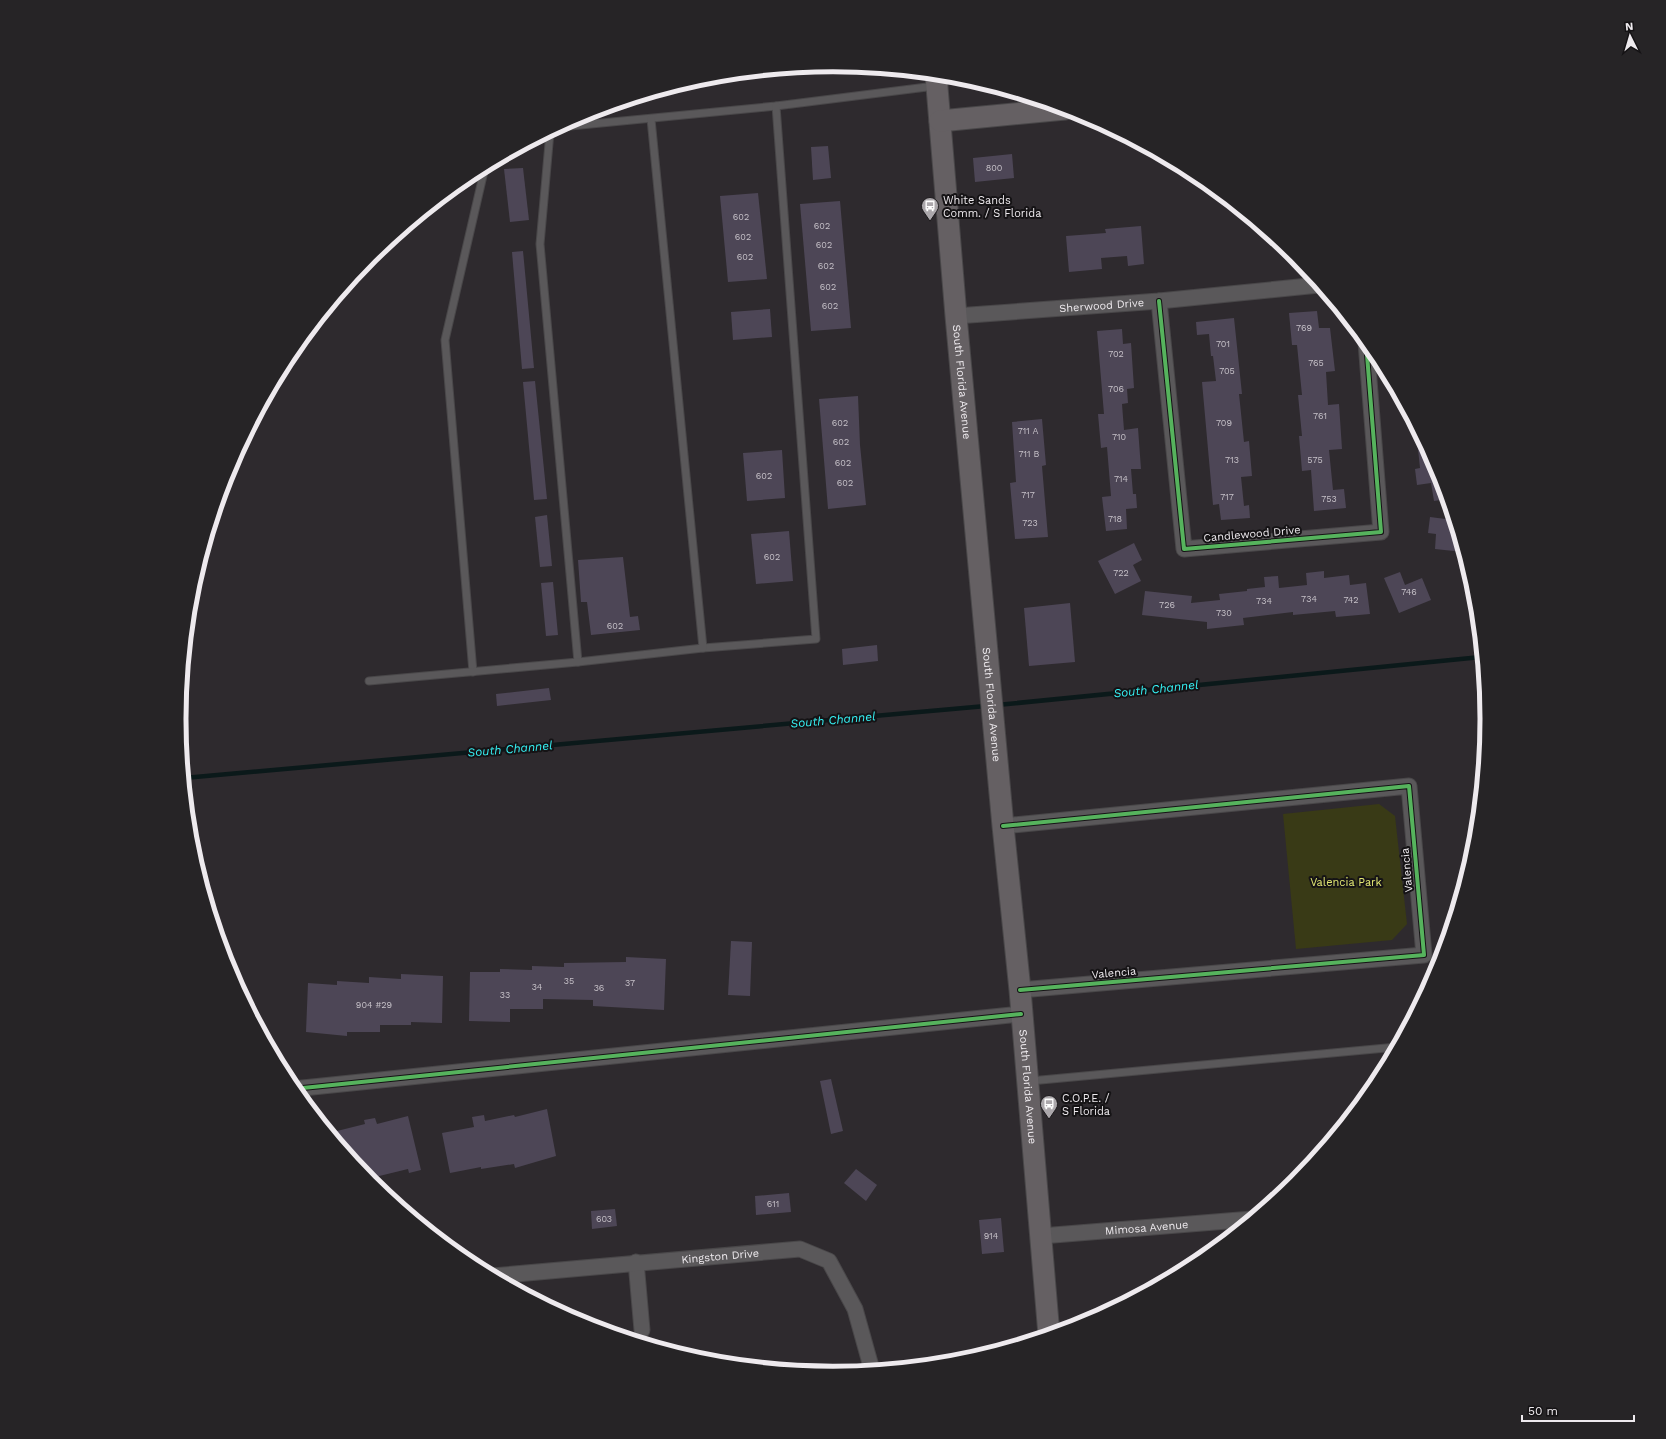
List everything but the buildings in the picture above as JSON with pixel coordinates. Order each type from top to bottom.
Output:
[{"type":"main road","name":"South Florida Avenue","points":[[937,81],[956,316],[1003,826],[1020,990],[1049,1330]]},
{"type":"main road","points":[[940,121],[1052,110]]},
{"type":"street","name":"Sherwood Drive","points":[[956,316],[1159,301],[1313,286]]},
{"type":"street","name":"Candlewood Drive","points":[[1159,301],[1184,549],[1381,532],[1367,354]]},
{"type":"street","name":"Valencia","points":[[1003,826],[1409,786],[1424,955],[1020,990]]},
{"type":"street","points":[[301,1088],[1022,1014]]},
{"type":"street","name":"Mimosa Avenue","points":[[1041,1236],[1243,1220]]},
{"type":"street","name":"Kingston Drive","points":[[501,1275],[636,1262],[800,1249],[829,1261],[855,1309],[871,1366]]},
{"type":"street","points":[[636,1262],[642,1330]]},
{"type":"lane","points":[[575,126],[776,106],[934,80]]},
{"type":"lane","points":[[369,681],[578,662],[702,648],[816,639],[776,106]]},
{"type":"lane","points":[[651,119],[702,648]]},
{"type":"lane","points":[[549,138],[540,244],[578,662]]},
{"type":"lane","points":[[473,672],[445,340],[483,175]]},
{"type":"lane","points":[[1028,1081],[1391,1047]]},
{"type":"green space","name":"Valencia Park","points":[[1379,804],[1395,816],[1407,924],[1392,940],[1296,949],[1283,814]]},
{"type":"waterway","name":"South Channel","points":[[997,705],[1477,657]]},
{"type":"waterway","name":"South Channel","points":[[188,778],[986,706]]},
{"type":"cycle path","points":[[1159,301],[1184,549],[1381,532],[1367,354]]},
{"type":"cycle path","points":[[1003,826],[1409,786],[1424,955],[1020,990]]},
{"type":"cycle path","points":[[301,1088],[1021,1014]]},
{"type":"place","name":"White Sands Comm. / S Florida","points":[[930,221]]},
{"type":"place","name":"C.O.P.E. / S Florida","points":[[1049,1119]]}]
